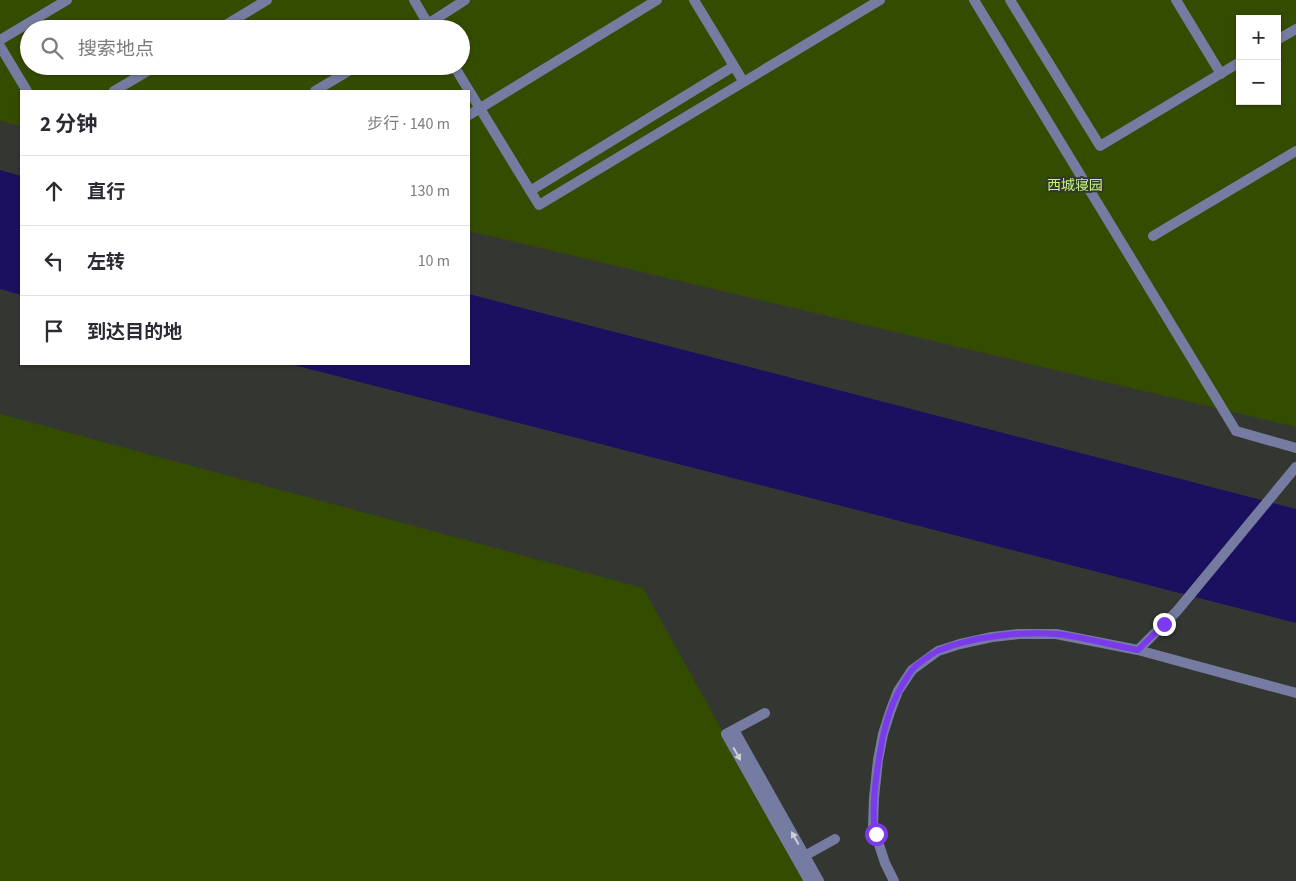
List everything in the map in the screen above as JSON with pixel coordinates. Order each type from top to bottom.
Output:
[{"type":"street","points":[[34,20],[67,0]]},
{"type":"street","points":[[234,20],[267,0]]},
{"type":"street","points":[[414,0],[423,20]]},
{"type":"street","points":[[436,20],[466,0]]},
{"type":"street","points":[[470,114],[657,0]]},
{"type":"street","points":[[694,0],[744,82]]},
{"type":"street","points":[[974,0],[1236,431],[1296,448]]},
{"type":"street","points":[[1010,0],[1100,146],[1236,64]]},
{"type":"street","points":[[1176,0],[1220,74]]},
{"type":"street","points":[[470,92],[539,205],[873,2]]},
{"type":"street","points":[[0,40],[20,28]]},
{"type":"street","points":[[1281,38],[1296,29]]},
{"type":"street","points":[[0,46],[26,90]]},
{"type":"street","points":[[530,191],[734,66]]},
{"type":"street","points":[[116,90],[141,75]]},
{"type":"street","points":[[317,90],[343,75]]},
{"type":"street","points":[[460,75],[469,90]]},
{"type":"street","points":[[1154,236],[1296,151]]},
{"type":"street","points":[[1138,650],[1176,611],[1296,468]]},
{"type":"street","points":[[894,881],[885,863],[873,826],[878,760],[886,723],[898,691],[912,670],[938,650],[984,638],[1019,634],[1056,634],[1138,650],[1296,693]]},
{"type":"street","points":[[765,713],[726,734],[801,858],[819,881]]},
{"type":"street","points":[[801,858],[836,839]]},
{"type":"street","points":[[801,858],[809,881]]},
{"type":"green space","name":"西城寝园","points":[[0,0],[1296,0],[1296,427],[470,231],[470,90],[20,90],[20,126],[0,121]]},
{"type":"green space","points":[[0,414],[643,588],[806,881],[0,881]]},
{"type":"shaded area","points":[[0,170],[20,176],[20,295],[0,289]]},
{"type":"shaded area","points":[[470,294],[1296,509],[1296,623],[294,365],[470,365]]},
{"type":"route","points":[[876,834],[873,826],[878,760],[890,712],[898,691],[912,670],[938,650],[992,637],[1019,634],[1056,634],[1138,650],[1164,624]]}]
